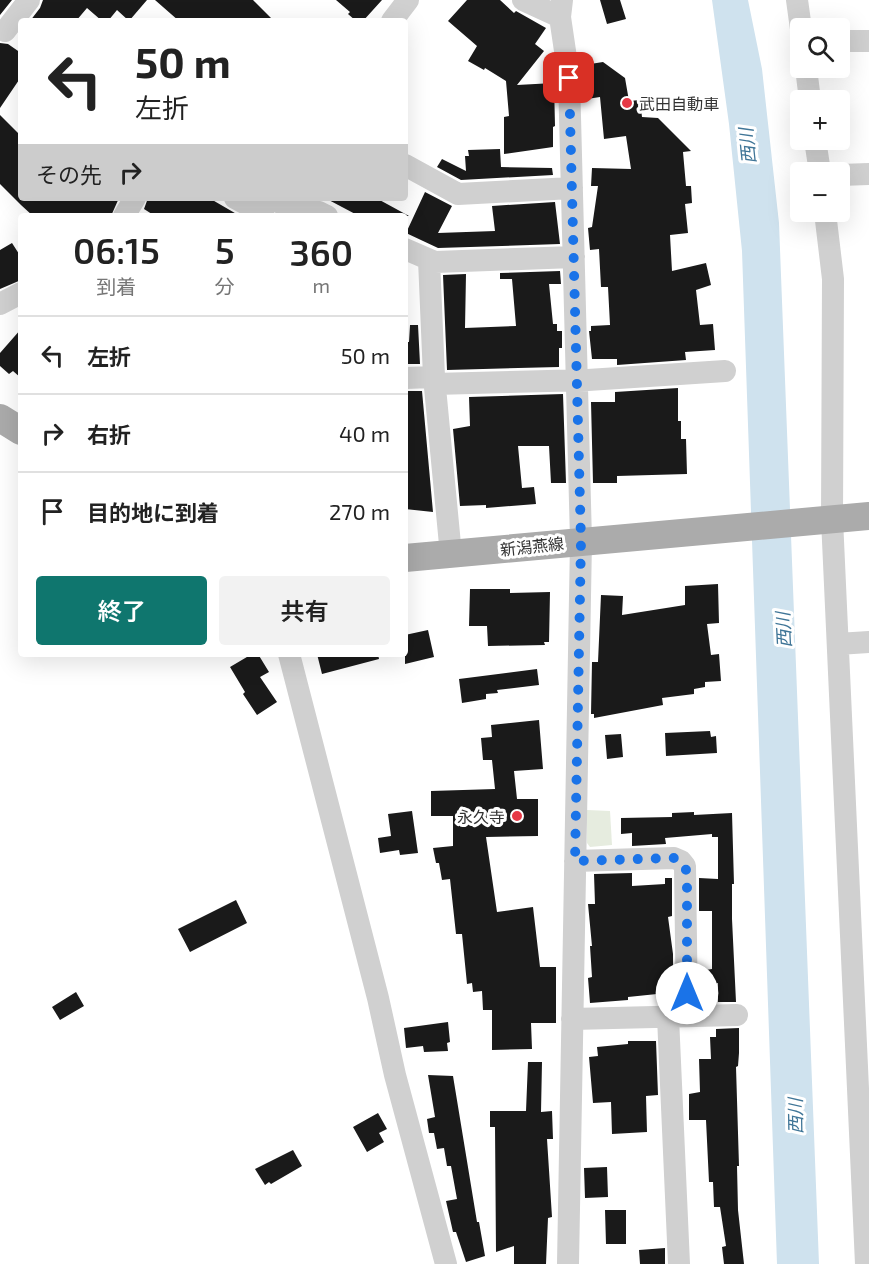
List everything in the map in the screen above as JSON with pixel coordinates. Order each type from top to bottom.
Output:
[{"type":"main road","points":[[0,418],[18,429]]},
{"type":"main road","points":[[827,519],[869,516]]},
{"type":"main road","name":"新潟燕線","points":[[408,558],[827,519]]},
{"type":"street","points":[[18,18],[29,0]]},
{"type":"street","points":[[394,18],[408,0]]},
{"type":"street","points":[[523,0],[561,8],[569,78],[581,541],[568,1264]]},
{"type":"street","points":[[797,0],[799,18]]},
{"type":"street","points":[[9,34],[18,19]]},
{"type":"street","points":[[850,41],[869,41]]},
{"type":"street","points":[[408,167],[458,194],[572,188]]},
{"type":"street","points":[[850,175],[869,174]]},
{"type":"street","points":[[247,201],[321,213]]},
{"type":"street","points":[[826,222],[833,279],[827,519],[859,890],[866,1264]]},
{"type":"street","points":[[408,250],[435,262],[574,256]]},
{"type":"street","points":[[429,260],[434,380],[451,555]]},
{"type":"street","points":[[0,304],[18,295]]},
{"type":"street","points":[[408,378],[577,379],[725,371]]},
{"type":"street","points":[[838,644],[869,642]]},
{"type":"street","points":[[290,657],[378,998],[395,1075],[446,1264]]},
{"type":"street","points":[[575,861],[674,858],[685,866],[677,1017],[679,1264]]},
{"type":"street","points":[[572,1019],[737,1016]]},
{"type":"shaded area","points":[[587,810],[610,811],[612,845],[590,847],[587,843]]},
{"type":"water","name":"西川","points":[[712,0],[748,0],[762,69],[779,223],[819,1264],[777,1264],[742,251],[729,124]]},
{"type":"building","points":[[0,0],[12,0],[0,15]]},
{"type":"building","points":[[43,0],[147,0],[132,18],[126,18],[117,10],[110,18],[99,18],[87,8],[79,18],[32,18]]},
{"type":"building","points":[[155,0],[253,0],[271,18],[176,18]]},
{"type":"building","points":[[336,0],[382,0],[366,18],[353,18],[348,14],[350,12]]},
{"type":"building","points":[[467,0],[500,0],[514,13],[516,11],[546,28],[535,44],[544,51],[517,85],[554,83],[553,147],[504,154],[504,117],[509,116],[506,81],[468,61],[477,46],[448,21]]},
{"type":"building","points":[[600,0],[620,0],[626,19],[607,24]]},
{"type":"building","points":[[0,43],[8,44],[18,51],[18,81],[0,108]]},
{"type":"building","points":[[603,62],[625,78],[629,101],[640,100],[642,117],[658,118],[691,151],[683,152],[686,186],[691,186],[692,203],[685,204],[688,233],[670,235],[672,271],[706,263],[711,285],[696,290],[700,325],[713,324],[715,350],[685,352],[686,360],[617,365],[617,359],[592,359],[589,331],[591,331],[591,326],[610,325],[608,287],[601,287],[599,249],[590,250],[588,228],[592,227],[598,186],[591,186],[592,168],[631,169],[626,136],[604,139],[600,97],[587,99],[584,65]]},
{"type":"building","points":[[0,115],[18,133],[18,201],[118,201],[112,213],[30,213],[0,184]]},
{"type":"building","points":[[500,149],[501,167],[552,168],[553,175],[461,180],[437,167],[442,159],[466,171],[465,156],[469,156],[468,150]]},
{"type":"building","points":[[425,192],[452,206],[438,233],[495,231],[492,206],[555,202],[560,244],[438,248],[408,234],[408,229]]},
{"type":"building","points":[[147,201],[214,201],[235,213],[150,213],[144,209]]},
{"type":"building","points":[[331,201],[382,201],[404,213],[353,213]]},
{"type":"building","points":[[12,243],[18,252],[18,281],[0,289],[0,250]]},
{"type":"building","points":[[560,271],[561,284],[549,284],[553,324],[557,324],[557,331],[562,331],[559,367],[447,370],[443,275],[466,274],[465,328],[516,326],[512,279],[500,279],[500,273]]},
{"type":"building","points":[[410,325],[418,325],[420,364],[408,364]]},
{"type":"building","points":[[18,332],[18,375],[13,371],[9,374],[0,366],[0,353]]},
{"type":"building","points":[[678,388],[678,421],[681,421],[681,439],[686,439],[687,474],[617,476],[617,483],[593,483],[591,402],[615,402],[615,392]]},
{"type":"building","points":[[408,391],[422,391],[433,512],[408,509]]},
{"type":"building","points":[[563,394],[566,483],[551,483],[549,446],[518,446],[522,488],[534,487],[536,504],[486,508],[486,505],[460,506],[453,429],[470,426],[469,397]]},
{"type":"building","points":[[718,584],[719,623],[707,624],[711,655],[719,654],[721,681],[705,682],[705,687],[694,689],[694,694],[662,698],[663,705],[594,718],[594,714],[591,714],[592,662],[598,662],[601,595],[623,596],[622,615],[685,605],[685,586]]},
{"type":"building","points":[[470,589],[510,589],[510,593],[550,592],[549,642],[544,642],[545,645],[488,646],[487,626],[469,626]]},
{"type":"building","points":[[428,630],[434,657],[405,664],[405,657],[408,657],[408,634]]},
{"type":"building","points":[[247,657],[260,657],[269,672],[260,677],[277,702],[257,715],[243,694],[245,692],[230,667]]},
{"type":"building","points":[[318,657],[379,657],[379,659],[322,674]]},
{"type":"building","points":[[537,669],[539,685],[497,690],[498,693],[486,694],[486,699],[462,703],[459,679]]},
{"type":"building","points":[[539,720],[543,769],[514,771],[517,799],[538,799],[538,836],[486,837],[497,912],[533,907],[540,967],[556,967],[556,1023],[531,1023],[532,1049],[492,1050],[492,1010],[483,1010],[482,991],[473,992],[472,983],[467,984],[462,934],[456,934],[450,879],[442,880],[433,848],[453,846],[453,816],[431,816],[431,791],[495,789],[492,760],[483,760],[481,738],[492,737],[491,725]]},
{"type":"building","points":[[710,731],[711,737],[716,736],[717,753],[666,756],[665,733]]},
{"type":"building","points":[[621,734],[623,757],[607,759],[605,735]]},
{"type":"building","points":[[412,811],[418,853],[400,855],[399,850],[380,853],[378,838],[391,836],[388,814]]},
{"type":"building","points":[[694,812],[694,815],[732,813],[734,884],[732,884],[732,919],[736,1002],[718,1002],[718,983],[700,986],[700,971],[712,969],[712,911],[699,911],[699,878],[718,879],[718,837],[712,837],[712,834],[665,838],[666,844],[632,846],[632,833],[621,834],[621,818],[672,817],[672,813]]},
{"type":"building","points":[[632,873],[632,886],[665,884],[665,878],[672,878],[672,916],[668,917],[673,954],[673,999],[658,1000],[657,994],[628,997],[628,1000],[590,1003],[588,978],[592,977],[590,946],[592,946],[588,904],[595,904],[594,874]]},
{"type":"building","points":[[236,900],[247,923],[190,952],[178,929]]},
{"type":"building","points":[[76,992],[84,1006],[60,1020],[52,1007]]},
{"type":"building","points":[[448,1022],[450,1042],[447,1043],[448,1051],[424,1052],[423,1046],[406,1048],[404,1028]]},
{"type":"building","points":[[739,1028],[738,1066],[736,1067],[739,1166],[737,1166],[738,1210],[744,1264],[724,1264],[722,1247],[726,1246],[720,1207],[714,1207],[713,1182],[709,1182],[706,1120],[689,1120],[689,1094],[700,1092],[699,1059],[711,1059],[710,1037],[716,1037],[716,1029]]},
{"type":"building","points":[[628,1041],[656,1041],[658,1095],[646,1096],[647,1132],[612,1134],[611,1102],[593,1103],[589,1057],[598,1056],[597,1047],[628,1044]]},
{"type":"building","points":[[528,1062],[542,1062],[541,1112],[552,1111],[553,1139],[547,1139],[552,1217],[548,1218],[546,1264],[514,1264],[514,1246],[496,1252],[495,1127],[490,1127],[490,1111],[526,1111]]},
{"type":"building","points":[[428,1075],[453,1076],[477,1222],[479,1222],[485,1256],[466,1262],[456,1232],[453,1232],[446,1201],[457,1199],[451,1166],[447,1166],[444,1148],[437,1149],[434,1133],[429,1133],[427,1119],[435,1117]]},
{"type":"building","points":[[378,1113],[387,1129],[379,1133],[384,1142],[367,1152],[353,1127]]},
{"type":"building","points":[[293,1150],[302,1166],[271,1184],[269,1182],[265,1185],[255,1169]]},
{"type":"building","points":[[607,1167],[608,1197],[585,1198],[584,1168]]},
{"type":"building","points":[[605,1210],[626,1210],[626,1244],[606,1244]]},
{"type":"building","points":[[665,1248],[665,1264],[640,1264],[639,1250]]},
{"type":"place","name":"武田自動車","points":[[627,103]]},
{"type":"place","name":"永久寺","points":[[517,816]]},
{"type":"route","points":[[569,78],[581,541],[575,861],[674,858],[681,861],[687,874],[687,993]]}]
